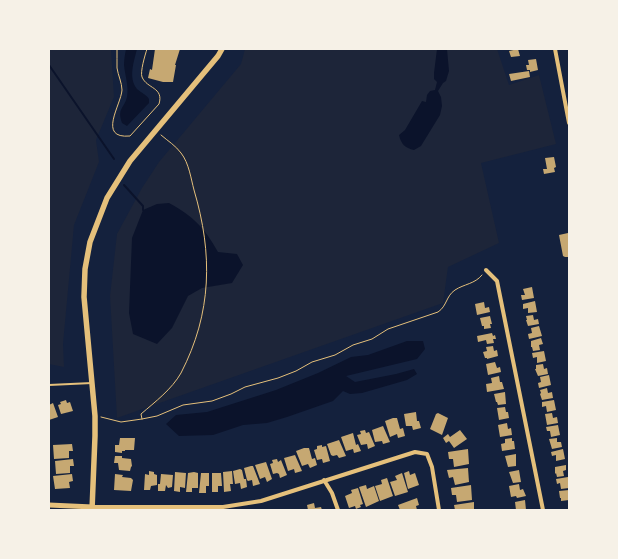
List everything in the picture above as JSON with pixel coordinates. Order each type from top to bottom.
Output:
[{"type":"main road","points":[[93,509],[95,416],[84,297],[85,269],[90,242],[107,198],[130,161],[218,56],[222,49]]},
{"type":"street","points":[[555,49],[569,123]]},
{"type":"street","points":[[486,270],[497,281],[543,510]]},
{"type":"street","points":[[49,505],[93,509],[223,507],[262,500],[415,452],[427,454],[432,467],[439,510]]},
{"type":"street","points":[[324,480],[332,494],[338,510]]},
{"type":"lane","points":[[49,385],[92,383]]},
{"type":"path","points":[[117,49],[117,68],[122,90],[113,122],[113,128],[116,134],[123,137],[130,136],[159,104],[160,99],[158,92],[145,81],[141,75],[147,49]]},
{"type":"path","points":[[142,419],[141,414],[172,386],[180,374],[197,334],[205,299],[207,274],[205,242],[198,202],[182,155],[155,131]]},
{"type":"path","points":[[95,416],[121,422],[157,416],[183,405],[212,402],[245,387],[278,378],[296,371],[312,362],[335,355],[353,345],[372,339],[388,328],[438,312],[444,308],[448,298],[454,290],[477,281],[486,270]]},
{"type":"shaded area","points":[[49,49],[111,49],[114,97],[96,140],[99,162],[74,225],[63,344],[64,367],[49,364]]},
{"type":"shaded area","points":[[126,49],[137,49],[132,69],[134,85],[149,99],[149,103],[127,126],[122,123],[120,114],[127,97],[124,65]]},
{"type":"shaded area","points":[[245,49],[497,49],[509,85],[539,75],[556,144],[481,163],[499,243],[448,267],[443,303],[117,418],[110,296],[117,234],[142,188],[159,162],[241,64]]},
{"type":"shaded area","points":[[437,49],[447,49],[449,71],[446,81],[438,91],[441,97],[442,106],[440,115],[421,146],[414,150],[404,145],[399,135],[405,130],[422,101],[426,102],[427,95],[430,91],[435,90],[437,82],[434,79],[434,73]]},
{"type":"shaded area","points":[[169,203],[198,223],[218,252],[237,254],[243,265],[232,283],[202,288],[188,296],[172,328],[157,344],[133,334],[129,313],[132,238],[143,210],[157,204]]},
{"type":"shaded area","points":[[407,341],[423,341],[425,349],[417,359],[346,376],[355,382],[414,369],[417,374],[407,380],[362,393],[350,394],[343,391],[333,401],[287,417],[267,423],[243,425],[213,435],[179,436],[166,424],[176,415],[207,412],[276,390],[318,373],[351,357],[368,355]]},
{"type":"building","points":[[155,49],[180,49],[175,65],[173,82],[163,82],[148,78],[150,69],[152,70]]},
{"type":"building","points":[[518,49],[520,56],[511,57],[509,51]]},
{"type":"building","points":[[536,59],[538,70],[530,72],[530,70],[527,70],[526,65],[529,65],[528,60]]},
{"type":"building","points":[[529,71],[530,77],[511,81],[509,74]]},
{"type":"building","points":[[554,157],[556,167],[554,168],[555,172],[544,174],[543,169],[547,169],[545,158]]},
{"type":"building","points":[[568,233],[569,255],[568,257],[565,257],[563,256],[559,235]]},
{"type":"building","points":[[532,287],[534,298],[522,300],[521,295],[525,295],[523,289]]},
{"type":"building","points":[[535,301],[537,312],[528,313],[528,308],[523,309],[523,304]]},
{"type":"building","points":[[484,302],[485,308],[489,307],[490,312],[477,315],[475,304]]},
{"type":"building","points":[[533,315],[534,320],[538,319],[539,324],[528,326],[526,316]]},
{"type":"building","points":[[490,316],[492,324],[490,324],[491,328],[484,329],[480,318]]},
{"type":"building","points":[[539,326],[542,336],[529,339],[528,334],[532,333],[531,328]]},
{"type":"building","points":[[492,333],[493,336],[495,335],[496,339],[493,339],[494,343],[487,344],[486,340],[478,342],[477,336]]},
{"type":"building","points":[[541,338],[543,344],[539,345],[540,350],[533,351],[531,341]]},
{"type":"building","points":[[493,346],[494,351],[497,350],[498,356],[487,359],[485,358],[483,352],[487,351],[486,347]]},
{"type":"building","points":[[544,351],[546,361],[537,363],[537,357],[533,358],[532,353]]},
{"type":"building","points":[[495,362],[497,368],[500,367],[501,372],[488,375],[486,364]]},
{"type":"building","points":[[543,364],[544,369],[547,368],[548,374],[538,376],[535,369],[536,365]]},
{"type":"building","points":[[549,375],[551,385],[539,388],[538,383],[541,382],[540,377]]},
{"type":"building","points":[[499,376],[500,382],[502,382],[504,389],[487,392],[486,384],[492,383],[491,378]]},
{"type":"building","points":[[547,388],[548,393],[552,392],[553,398],[542,400],[540,390]]},
{"type":"building","points":[[505,392],[506,404],[498,405],[494,394]]},
{"type":"building","points":[[66,400],[67,403],[70,402],[73,411],[61,414],[58,405],[61,404],[60,402]]},
{"type":"building","points":[[554,400],[556,410],[547,412],[546,406],[542,407],[542,402]]},
{"type":"building","points":[[53,403],[58,417],[49,420],[49,405]]},
{"type":"building","points":[[505,407],[509,418],[499,420],[497,408]]},
{"type":"building","points":[[416,412],[417,421],[419,421],[421,428],[413,430],[412,426],[406,426],[404,414]]},
{"type":"building","points":[[438,413],[448,418],[442,435],[430,429],[436,414]]},
{"type":"building","points":[[552,413],[553,418],[557,417],[558,423],[547,425],[545,414]]},
{"type":"building","points":[[397,418],[400,429],[403,428],[405,436],[398,438],[397,434],[390,437],[385,421]]},
{"type":"building","points":[[507,423],[508,429],[511,428],[512,435],[500,437],[498,425]]},
{"type":"building","points":[[558,425],[560,435],[551,437],[550,431],[547,431],[546,427]]},
{"type":"building","points":[[383,426],[390,442],[383,444],[382,441],[375,442],[372,430]]},
{"type":"building","points":[[365,430],[366,433],[369,432],[375,446],[368,449],[367,444],[361,445],[357,435],[361,434],[360,431]]},
{"type":"building","points":[[460,430],[467,439],[454,448],[449,441],[446,443],[443,438],[448,434],[450,437]]},
{"type":"building","points":[[353,433],[356,445],[358,444],[361,451],[354,453],[353,449],[346,451],[341,437]]},
{"type":"building","points":[[120,438],[135,438],[134,450],[125,450],[122,451],[122,453],[115,452],[115,445],[119,445]]},
{"type":"building","points":[[512,438],[515,449],[502,451],[501,444],[505,443],[505,439]]},
{"type":"building","points":[[557,438],[557,442],[561,442],[562,447],[552,449],[549,439]]},
{"type":"building","points":[[339,440],[346,456],[339,458],[337,455],[331,455],[327,444]]},
{"type":"building","points":[[72,444],[73,451],[69,451],[69,458],[54,459],[53,445]]},
{"type":"building","points":[[322,445],[322,447],[326,446],[330,461],[323,463],[322,459],[317,460],[314,450],[317,449],[317,446]]},
{"type":"building","points":[[309,448],[312,459],[315,458],[317,465],[310,468],[308,464],[302,466],[296,451]]},
{"type":"building","points":[[468,449],[469,464],[454,467],[453,459],[449,459],[448,452]]},
{"type":"building","points":[[563,449],[565,459],[556,461],[556,455],[552,456],[551,452]]},
{"type":"building","points":[[516,454],[516,466],[508,467],[505,456]]},
{"type":"building","points":[[295,455],[302,471],[295,473],[294,469],[288,471],[284,458]]},
{"type":"building","points":[[115,456],[122,456],[122,458],[131,459],[132,466],[130,471],[119,470],[118,463],[114,463]]},
{"type":"building","points":[[73,459],[74,466],[70,466],[70,473],[56,474],[55,461]]},
{"type":"building","points":[[277,459],[278,462],[281,460],[287,475],[280,478],[279,474],[273,474],[270,464],[273,463],[272,460]]},
{"type":"building","points":[[266,462],[272,479],[267,482],[265,477],[260,479],[255,465]]},
{"type":"building","points":[[566,465],[566,470],[563,471],[564,476],[557,477],[556,473],[555,474],[555,467]]},
{"type":"building","points":[[253,466],[260,484],[253,486],[252,480],[247,480],[244,468]]},
{"type":"building","points":[[468,468],[469,482],[455,485],[453,477],[449,478],[447,470]]},
{"type":"building","points":[[240,469],[242,470],[244,479],[246,479],[247,487],[241,489],[240,483],[235,484],[233,471]]},
{"type":"building","points":[[519,470],[521,482],[513,483],[509,472]]},
{"type":"building","points":[[149,471],[154,472],[154,474],[157,475],[157,485],[151,486],[150,490],[144,490],[145,474],[149,475]]},
{"type":"building","points":[[232,471],[233,484],[230,484],[231,491],[224,492],[223,472]]},
{"type":"building","points":[[409,471],[410,475],[415,473],[419,485],[408,489],[404,473]]},
{"type":"building","points":[[175,472],[186,473],[185,488],[180,487],[180,492],[174,491]]},
{"type":"building","points":[[188,473],[198,473],[198,488],[192,488],[192,492],[186,492]]},
{"type":"building","points":[[201,473],[209,473],[209,486],[206,486],[206,493],[199,493]]},
{"type":"building","points":[[212,473],[221,473],[222,486],[218,486],[218,492],[212,492]]},
{"type":"building","points":[[402,473],[408,492],[395,496],[390,482],[397,480],[395,476]]},
{"type":"building","points":[[72,474],[73,481],[69,482],[70,488],[55,489],[53,476]]},
{"type":"building","points":[[115,474],[123,475],[122,477],[131,478],[133,480],[131,491],[114,490]]},
{"type":"building","points":[[161,474],[173,475],[172,487],[168,488],[166,485],[165,491],[158,491],[158,484],[160,484]]},
{"type":"building","points":[[568,477],[569,488],[561,489],[560,483],[557,484],[556,479]]},
{"type":"building","points":[[387,478],[393,496],[380,501],[375,486],[382,484],[381,480]]},
{"type":"building","points":[[519,484],[520,490],[523,489],[526,496],[517,498],[516,496],[511,497],[509,486]]},
{"type":"building","points":[[366,485],[367,489],[374,486],[379,501],[366,507],[359,487]]},
{"type":"building","points":[[471,485],[472,500],[457,502],[456,495],[452,495],[451,488]]},
{"type":"building","points":[[358,488],[363,504],[360,505],[361,507],[356,509],[355,506],[349,508],[345,496],[352,493],[351,490]]},
{"type":"building","points":[[569,490],[569,500],[561,501],[559,491]]},
{"type":"building","points":[[417,498],[419,505],[416,506],[417,510],[400,510],[398,505]]},
{"type":"building","points":[[525,500],[526,510],[516,510],[515,502]]},
{"type":"building","points":[[474,502],[474,510],[455,510],[454,505]]},
{"type":"building","points":[[314,503],[315,508],[321,507],[322,510],[308,510],[307,505]]},
{"type":"waterway","points":[[49,65],[114,159]]},
{"type":"waterway","points":[[124,185],[143,206],[143,210]]}]
